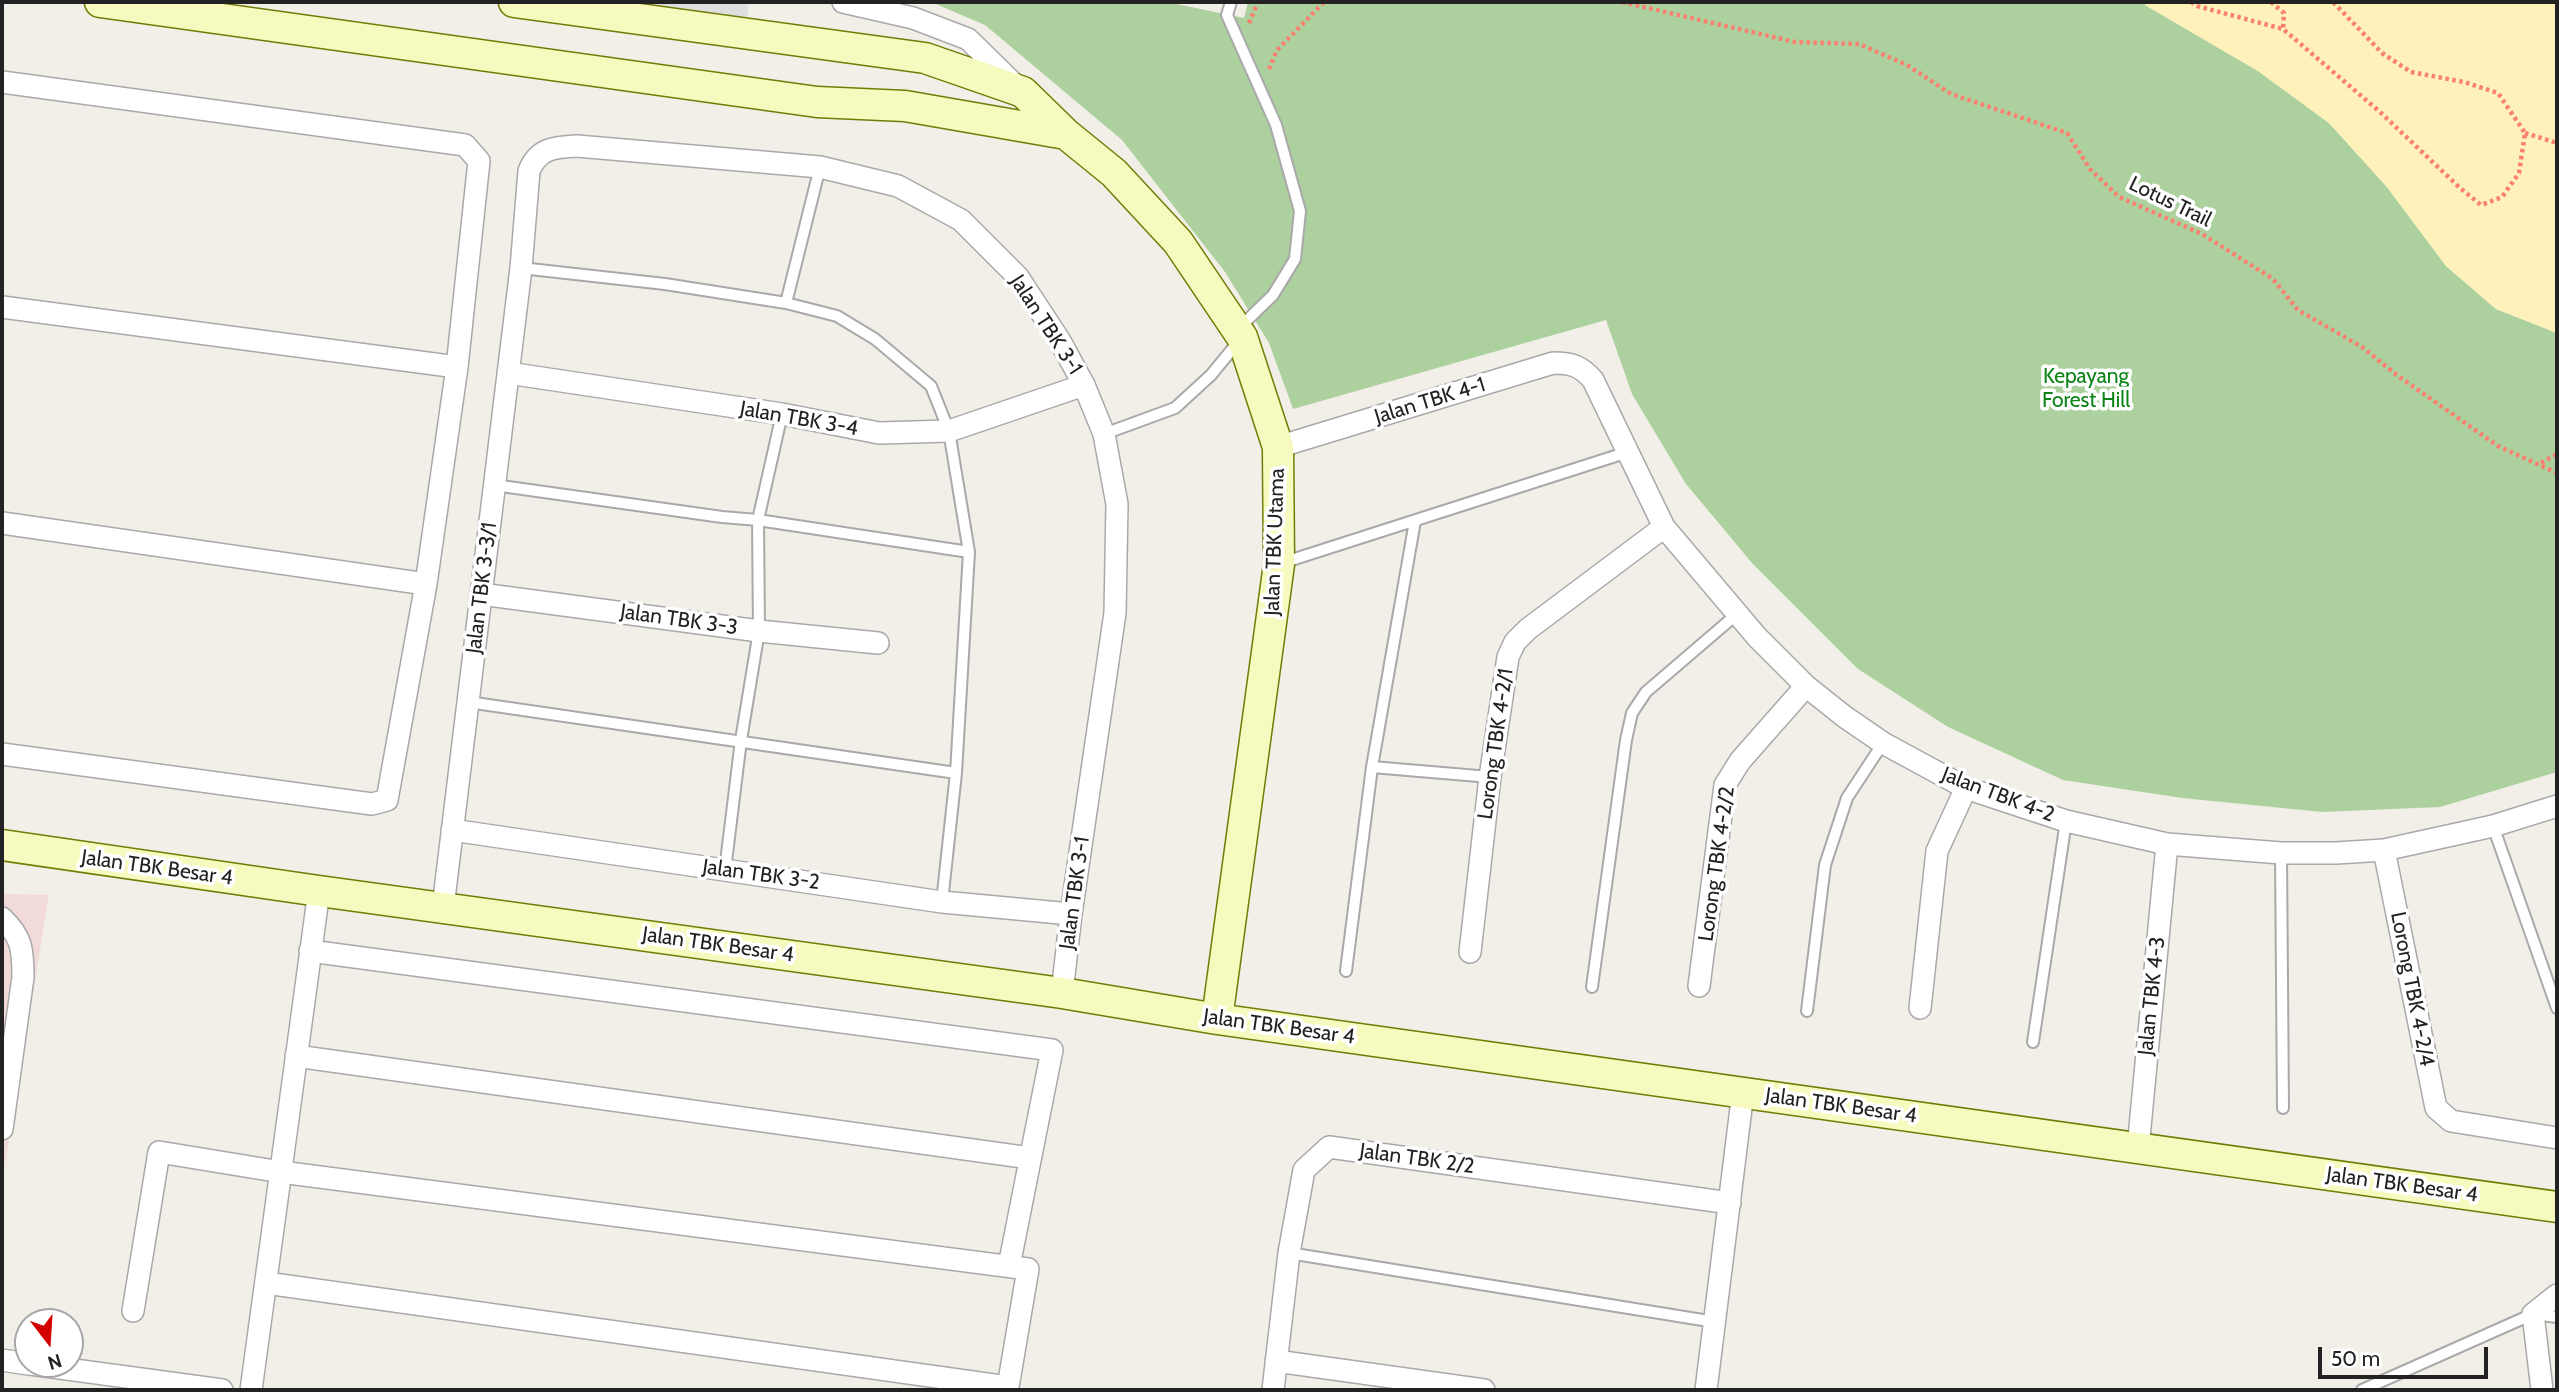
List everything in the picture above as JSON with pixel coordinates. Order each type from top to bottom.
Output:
[{"type":"street","points":[[100,2],[817,102],[905,106],[1066,134]]},
{"type":"street","points":[[514,2],[925,58],[1023,92]]},
{"type":"street","points":[[843,2],[913,18],[968,39],[1023,92]]},
{"type":"street","points":[[2,82],[465,145],[479,161],[457,367],[426,584],[387,800],[372,804],[2,754]]},
{"type":"street","name":"Jalan TBK Utama","points":[[1023,92],[1066,134],[1114,173],[1178,242],[1240,333],[1278,447],[1279,564],[1217,1019]]},
{"type":"street","name":"Jalan TBK 3-1","points":[[521,268],[529,171],[533,159],[559,147],[577,146],[820,167],[898,186],[961,220],[1018,277],[1060,341],[1084,385],[1104,434],[1117,504],[1115,613],[1062,993]]},
{"type":"street","name":"Jalan TBK 3-3/1","points":[[443,907],[521,268]]},
{"type":"street","points":[[2,307],[457,367]]},
{"type":"street","name":"Jalan TBK 4-1","points":[[1278,447],[1553,363],[1570,363],[1582,368]]},
{"type":"street","name":"Jalan TBK 4-2","points":[[1582,368],[1593,380],[1664,527],[1737,614],[1806,686],[1883,743],[1966,788],[2066,821],[2167,844],[2281,853],[2384,850],[2493,826],[2557,806]]},
{"type":"street","name":"Jalan TBK 3-4","points":[[508,373],[782,414],[879,433],[949,431],[1084,385]]},
{"type":"street","points":[[2,523],[426,584]]},
{"type":"street","name":"Lorong TBK 4-2/1","points":[[1470,952],[1490,777],[1508,657],[1515,642],[1528,629],[1664,527]]},
{"type":"street","name":"Jalan TBK 3-3","points":[[481,594],[760,631],[878,643]]},
{"type":"street","name":"Lorong TBK 4-2/2","points":[[1699,986],[1724,785],[1740,761],[1806,686]]},
{"type":"street","points":[[1920,1008],[1937,851],[1966,788]]},
{"type":"street","name":"Jalan TBK 3-2","points":[[452,830],[942,902],[1071,914]]},
{"type":"street","name":"Jalan TBK 4-3","points":[[2138,1148],[2167,844]]},
{"type":"street","name":"Jalan TBK Besar 4","points":[[2,845],[1062,993],[1217,1019],[2557,1207]]},
{"type":"street","name":"Lorong TBK 4-2/4","points":[[2384,850],[2436,1108],[2451,1121],[2557,1138]]},
{"type":"street","points":[[251,1390],[319,891]]},
{"type":"street","points":[[2,1129],[23,977],[23,956],[8,925]]},
{"type":"street","points":[[310,951],[1052,1049],[1009,1266]]},
{"type":"street","points":[[296,1056],[1030,1158]]},
{"type":"street","points":[[1706,1390],[1743,1092]]},
{"type":"street","name":"Jalan TBK 2/2","points":[[1273,1390],[1289,1253],[1304,1170],[1329,1147],[1730,1203]]},
{"type":"street","points":[[133,1311],[159,1152],[281,1172],[1028,1269],[1008,1387],[266,1283]]},
{"type":"street","points":[[2542,1390],[2533,1314],[2557,1296]]},
{"type":"street","points":[[1276,1361],[1371,1382],[1484,1390]]},
{"type":"street","points":[[84,1371],[222,1390]]},
{"type":"lane","points":[[1104,434],[1175,408],[1211,375],[1240,333],[1273,295],[1295,259],[1300,211],[1276,125],[1227,15],[1231,2]]},
{"type":"lane","points":[[786,303],[820,167]]},
{"type":"lane","points":[[521,268],[665,284],[786,303],[837,316],[875,339],[931,386],[949,431],[969,552],[956,773],[942,902]]},
{"type":"lane","points":[[725,870],[741,740],[760,631],[758,520],[782,414]]},
{"type":"lane","points":[[1279,564],[1628,452]]},
{"type":"lane","points":[[494,485],[758,520],[969,552]]},
{"type":"lane","points":[[1346,971],[1372,767],[1415,521]]},
{"type":"lane","points":[[1592,987],[1632,713],[1646,692],[1737,614]]},
{"type":"lane","points":[[468,702],[956,773]]},
{"type":"lane","points":[[1807,1012],[1825,865],[1847,798],[1883,743]]},
{"type":"lane","points":[[1372,767],[1490,777]]},
{"type":"lane","points":[[2033,1042],[2066,821]]},
{"type":"lane","points":[[2493,826],[2557,1008]]},
{"type":"lane","points":[[2281,853],[2284,1108]]},
{"type":"lane","points":[[1289,1253],[1715,1322]]},
{"type":"lane","points":[[2362,1390],[2533,1314],[2557,1317]]},
{"type":"path","points":[[1260,89],[1277,50],[1324,2]]},
{"type":"path","name":"Lotus Trail","points":[[1622,2],[1796,42],[1859,44],[1907,65],[1951,94],[2067,133],[2090,169],[2119,197],[2202,234],[2273,279],[2298,310],[2361,347],[2498,446],[2557,473]]},
{"type":"path","points":[[2191,2],[2197,6],[2283,29],[2481,205],[2502,197],[2518,173],[2525,133]]},
{"type":"path","points":[[2271,2],[2284,13],[2283,29]]},
{"type":"path","points":[[2333,2],[2382,53],[2411,72],[2464,82],[2498,93],[2525,133],[2557,143]]},
{"type":"path","points":[[2540,463],[2557,454]]},
{"type":"shaded area","points":[[619,2],[749,2],[747,18]]},
{"type":"shaded area","points":[[2,894],[49,895],[2,1182]]},
{"type":"green space","name":"Kepayang Forest Hill","points":[[931,2],[1167,2],[1244,18],[1248,2],[2147,2],[2145,5],[2258,71],[2329,123],[2387,187],[2446,266],[2496,309],[2557,333],[2557,772],[2440,807],[2322,812],[2182,798],[2063,780],[1948,727],[1858,669],[1752,563],[1686,484],[1632,394],[1606,320],[1293,409],[1269,343],[1225,272],[1122,140],[985,25]]},
{"type":"sand","points":[[2147,2],[2557,2],[2557,333],[2496,309],[2446,266],[2387,187],[2329,123],[2258,71],[2145,5]]}]
